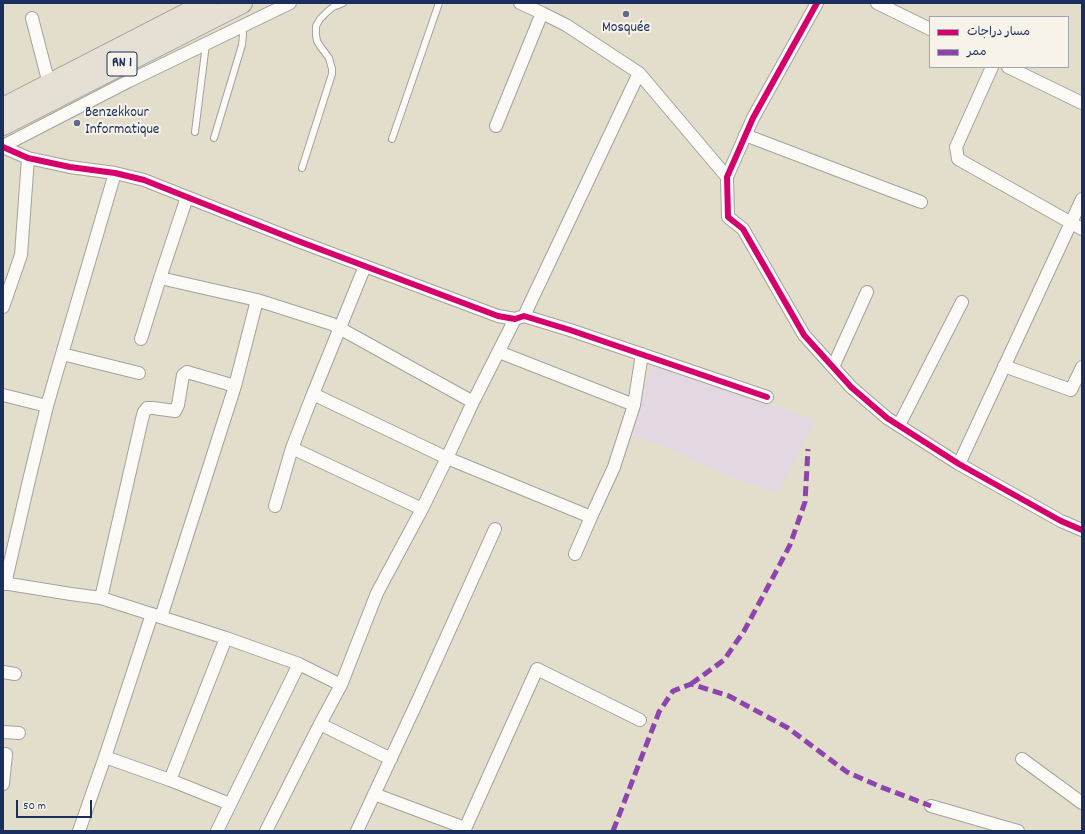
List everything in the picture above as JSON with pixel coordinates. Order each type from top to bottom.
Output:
[{"type":"highway","name":"RN 1","points":[[3,108],[208,3]]},
{"type":"highway","name":"RN 1","points":[[3,125],[242,3]]},
{"type":"street","points":[[3,146],[129,81],[290,3]]},
{"type":"street","points":[[520,3],[566,25],[639,73],[727,177]]},
{"type":"street","points":[[817,3],[753,118],[727,177],[728,217],[743,229],[804,335],[851,387],[887,418],[959,464],[1061,521],[1082,530]]},
{"type":"street","points":[[877,3],[929,29]]},
{"type":"street","points":[[496,126],[542,13]]},
{"type":"street","points":[[32,18],[49,84]]},
{"type":"street","points":[[992,68],[956,147],[958,159],[1082,229]]},
{"type":"street","points":[[1010,68],[1082,103]]},
{"type":"street","points":[[266,831],[320,724],[342,685],[377,593],[422,509],[473,402],[499,352],[519,318],[639,73]]},
{"type":"street","points":[[745,135],[920,202]]},
{"type":"street","points":[[3,146],[28,158],[70,167],[115,173],[144,180],[492,314],[519,318],[570,330],[767,397]]},
{"type":"street","points":[[3,307],[21,255],[28,158]]},
{"type":"street","points":[[115,173],[47,406],[4,583],[101,598],[226,638],[299,664],[342,685]]},
{"type":"street","points":[[141,339],[187,197]]},
{"type":"street","points":[[959,464],[1082,199]]},
{"type":"street","points":[[274,506],[292,448],[365,266]]},
{"type":"street","points":[[160,278],[257,300],[332,324],[473,402]]},
{"type":"street","points":[[833,367],[867,292]]},
{"type":"street","points":[[79,831],[156,615],[235,386],[257,300]]},
{"type":"street","points":[[899,425],[962,302]]},
{"type":"street","points":[[499,352],[634,405]]},
{"type":"street","points":[[62,354],[139,373]]},
{"type":"street","points":[[575,554],[614,467],[634,405],[642,354]]},
{"type":"street","points":[[1004,366],[1071,390],[1082,368]]},
{"type":"street","points":[[101,598],[144,412],[147,408],[173,411],[176,409],[183,375],[187,372],[235,386]]},
{"type":"street","points":[[313,394],[447,458],[591,517]]},
{"type":"street","points":[[3,395],[47,406]]},
{"type":"street","points":[[292,448],[422,509]]},
{"type":"street","points":[[357,831],[423,691],[495,529]]},
{"type":"street","points":[[170,780],[226,638]]},
{"type":"street","points":[[216,831],[299,664]]},
{"type":"street","points":[[374,794],[465,830],[537,669],[640,720]]},
{"type":"street","points":[[320,724],[391,759]]},
{"type":"street","points":[[3,732],[19,733]]},
{"type":"street","points":[[3,784],[6,754]]},
{"type":"street","points":[[105,757],[170,780],[230,804]]},
{"type":"street","points":[[1022,759],[1082,803]]},
{"type":"street","points":[[931,806],[1018,831]]},
{"type":"lane","points":[[302,168],[332,74],[329,58],[317,41],[316,26],[327,12],[333,7],[342,3]]},
{"type":"lane","points":[[392,139],[439,3]]},
{"type":"lane","points":[[214,138],[242,45],[242,27]]},
{"type":"lane","points":[[195,132],[206,44]]},
{"type":"shaded area","points":[[651,365],[815,420],[778,493],[731,477],[675,450],[632,436]]},
{"type":"marked path","points":[[691,684],[724,660],[744,631],[790,545],[805,502],[808,449]]},
{"type":"marked path","points":[[613,831],[659,712],[673,691],[691,684],[729,696],[788,728],[847,772],[931,806]]},
{"type":"cycle path","points":[[817,3],[753,118],[727,177],[728,217],[743,229],[804,335],[851,387],[887,418],[959,464],[1061,521],[1082,530]]},
{"type":"cycle path","points":[[3,147],[28,158],[70,167],[115,173],[144,180],[298,241],[498,316],[515,319],[524,316],[570,330],[767,397]]},
{"type":"place","name":"Mosquée","points":[[626,14]]},
{"type":"place","name":"Benzekkour Informatique","points":[[77,123]]}]
